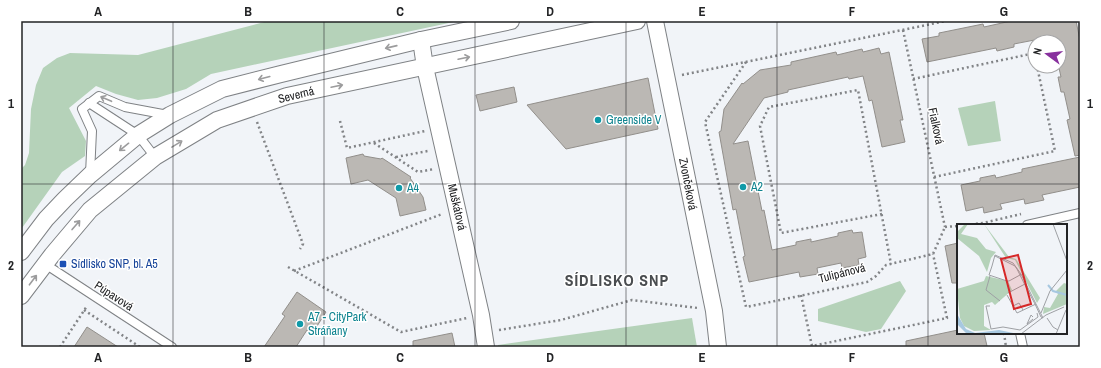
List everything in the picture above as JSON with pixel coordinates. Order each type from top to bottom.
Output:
[{"type":"street","name":"Severná","points":[[22,251],[46,220],[65,199],[90,175],[138,135],[170,115],[222,89],[421,40],[511,21]]},
{"type":"street","name":"Severná","points":[[21,296],[45,264],[90,210],[155,157],[217,120],[287,96],[637,21]]},
{"type":"street","name":"Zvončeková","points":[[655,21],[714,311],[718,347]]},
{"type":"street","name":"Muškátová","points":[[421,40],[481,315],[485,340]]},
{"type":"street","points":[[22,251],[45,264]]},
{"type":"lane","points":[[90,175],[92,131],[82,109],[89,103],[99,96],[125,107],[170,115]]},
{"type":"lane","points":[[89,103],[138,135],[155,157]]},
{"type":"lane","points":[[1031,224],[1080,213]]},
{"type":"lane","name":"Púpavová","points":[[45,264],[172,347]]},
{"type":"lane","points":[[1020,334],[1022,347]]},
{"type":"path","points":[[667,78],[946,21]]},
{"type":"path","name":"Fialková","points":[[903,30],[945,228]]},
{"type":"path","points":[[913,79],[1027,55]]},
{"type":"path","name":"Tulipánová","points":[[746,62],[705,122],[746,306],[867,282],[876,276],[886,265],[933,254]]},
{"type":"path","points":[[934,177],[1055,151],[1039,74]]},
{"type":"path","points":[[882,214],[781,233],[760,126],[769,107],[858,90],[882,214],[891,264]]},
{"type":"path","points":[[252,108],[303,244],[300,249]]},
{"type":"path","points":[[340,121],[347,148],[439,128]]},
{"type":"path","points":[[373,142],[418,172],[448,167]]},
{"type":"path","points":[[395,157],[444,148]]},
{"type":"path","points":[[294,271],[457,208]]},
{"type":"path","points":[[801,295],[812,346],[947,318],[933,254],[945,228],[957,226]]},
{"type":"path","points":[[288,267],[401,332],[481,315]]},
{"type":"path","points":[[60,347],[93,296]]},
{"type":"path","points":[[485,340],[632,300],[714,311]]},
{"type":"path","points":[[84,310],[140,347]]},
{"type":"path","points":[[1004,334],[1006,347]]},
{"type":"green space","points":[[268,21],[458,21],[211,74],[186,89],[157,98],[138,100],[116,94],[96,86],[69,108],[86,141],[85,156],[62,172],[21,228],[21,169],[25,165],[29,153],[31,109],[36,85],[43,68],[57,58],[70,53],[138,55]]},
{"type":"green space","points":[[995,101],[1001,141],[968,146],[958,108]]},
{"type":"green space","points":[[900,281],[906,291],[881,329],[866,332],[818,321],[818,309]]},
{"type":"green space","points":[[692,318],[697,347],[498,347],[498,345]]},
{"type":"building","points":[[1011,21],[1076,21],[1080,40],[1080,155],[1075,156],[1067,120],[1070,119],[1064,92],[1061,92],[1058,77],[1061,77],[1060,74],[1067,74],[1067,34],[1027,34],[1027,41],[1014,44],[1014,47],[997,51],[996,48],[927,62],[922,39],[939,36],[939,33],[983,24],[984,27]]},
{"type":"building","name":"A2","points":[[879,48],[881,54],[889,52],[903,120],[900,120],[905,142],[882,147],[872,100],[869,101],[863,76],[849,79],[848,77],[788,90],[788,92],[764,98],[733,144],[748,141],[762,211],[764,210],[772,250],[796,245],[796,242],[811,239],[811,242],[838,236],[838,233],[852,230],[853,233],[862,232],[866,257],[858,259],[859,265],[842,268],[841,263],[817,268],[818,274],[800,277],[799,272],[749,282],[743,257],[745,256],[736,209],[733,210],[719,132],[721,131],[724,109],[742,83],[743,84],[760,70],[791,65],[791,62],[836,52],[837,55],[862,49],[863,52]]},
{"type":"building","name":"Greenside V","points":[[648,78],[658,129],[566,149],[527,105]]},
{"type":"building","points":[[514,87],[517,102],[480,111],[476,95]]},
{"type":"building","name":"A4","points":[[363,154],[364,156],[382,158],[411,177],[410,178],[423,197],[426,210],[400,216],[396,198],[368,180],[351,184],[346,158]]},
{"type":"building","points":[[1080,157],[1080,187],[1042,195],[1044,200],[1025,204],[1024,199],[1000,204],[1002,209],[984,213],[983,207],[966,211],[961,185],[980,181],[980,178],[995,175],[996,178],[1022,172],[1022,169]]},
{"type":"building","points":[[957,243],[957,283],[952,283],[945,246]]},
{"type":"building","name":"A7 - CityPark Stráňany","points":[[297,292],[326,312],[312,334],[307,330],[296,347],[264,347],[285,316],[282,314]]},
{"type":"building","points":[[87,327],[118,347],[74,347]]},
{"type":"building","points":[[957,330],[957,334],[984,334],[987,346],[906,347],[906,341]]},
{"type":"building","points":[[452,333],[455,347],[413,347],[413,341]]},
{"type":"place","name":"Greenside V","points":[[598,120]]},
{"type":"place","name":"A2","points":[[743,187]]},
{"type":"place","name":"A4","points":[[399,188]]},
{"type":"place","name":"Sídlisko SNP, bl. A5","points":[[63,264]]},
{"type":"place","name":"A7 - CityPark Stráňany","points":[[300,324]]},
{"type":"district","name":"SÍDLISKO SNP","points":[[617,280]]}]
